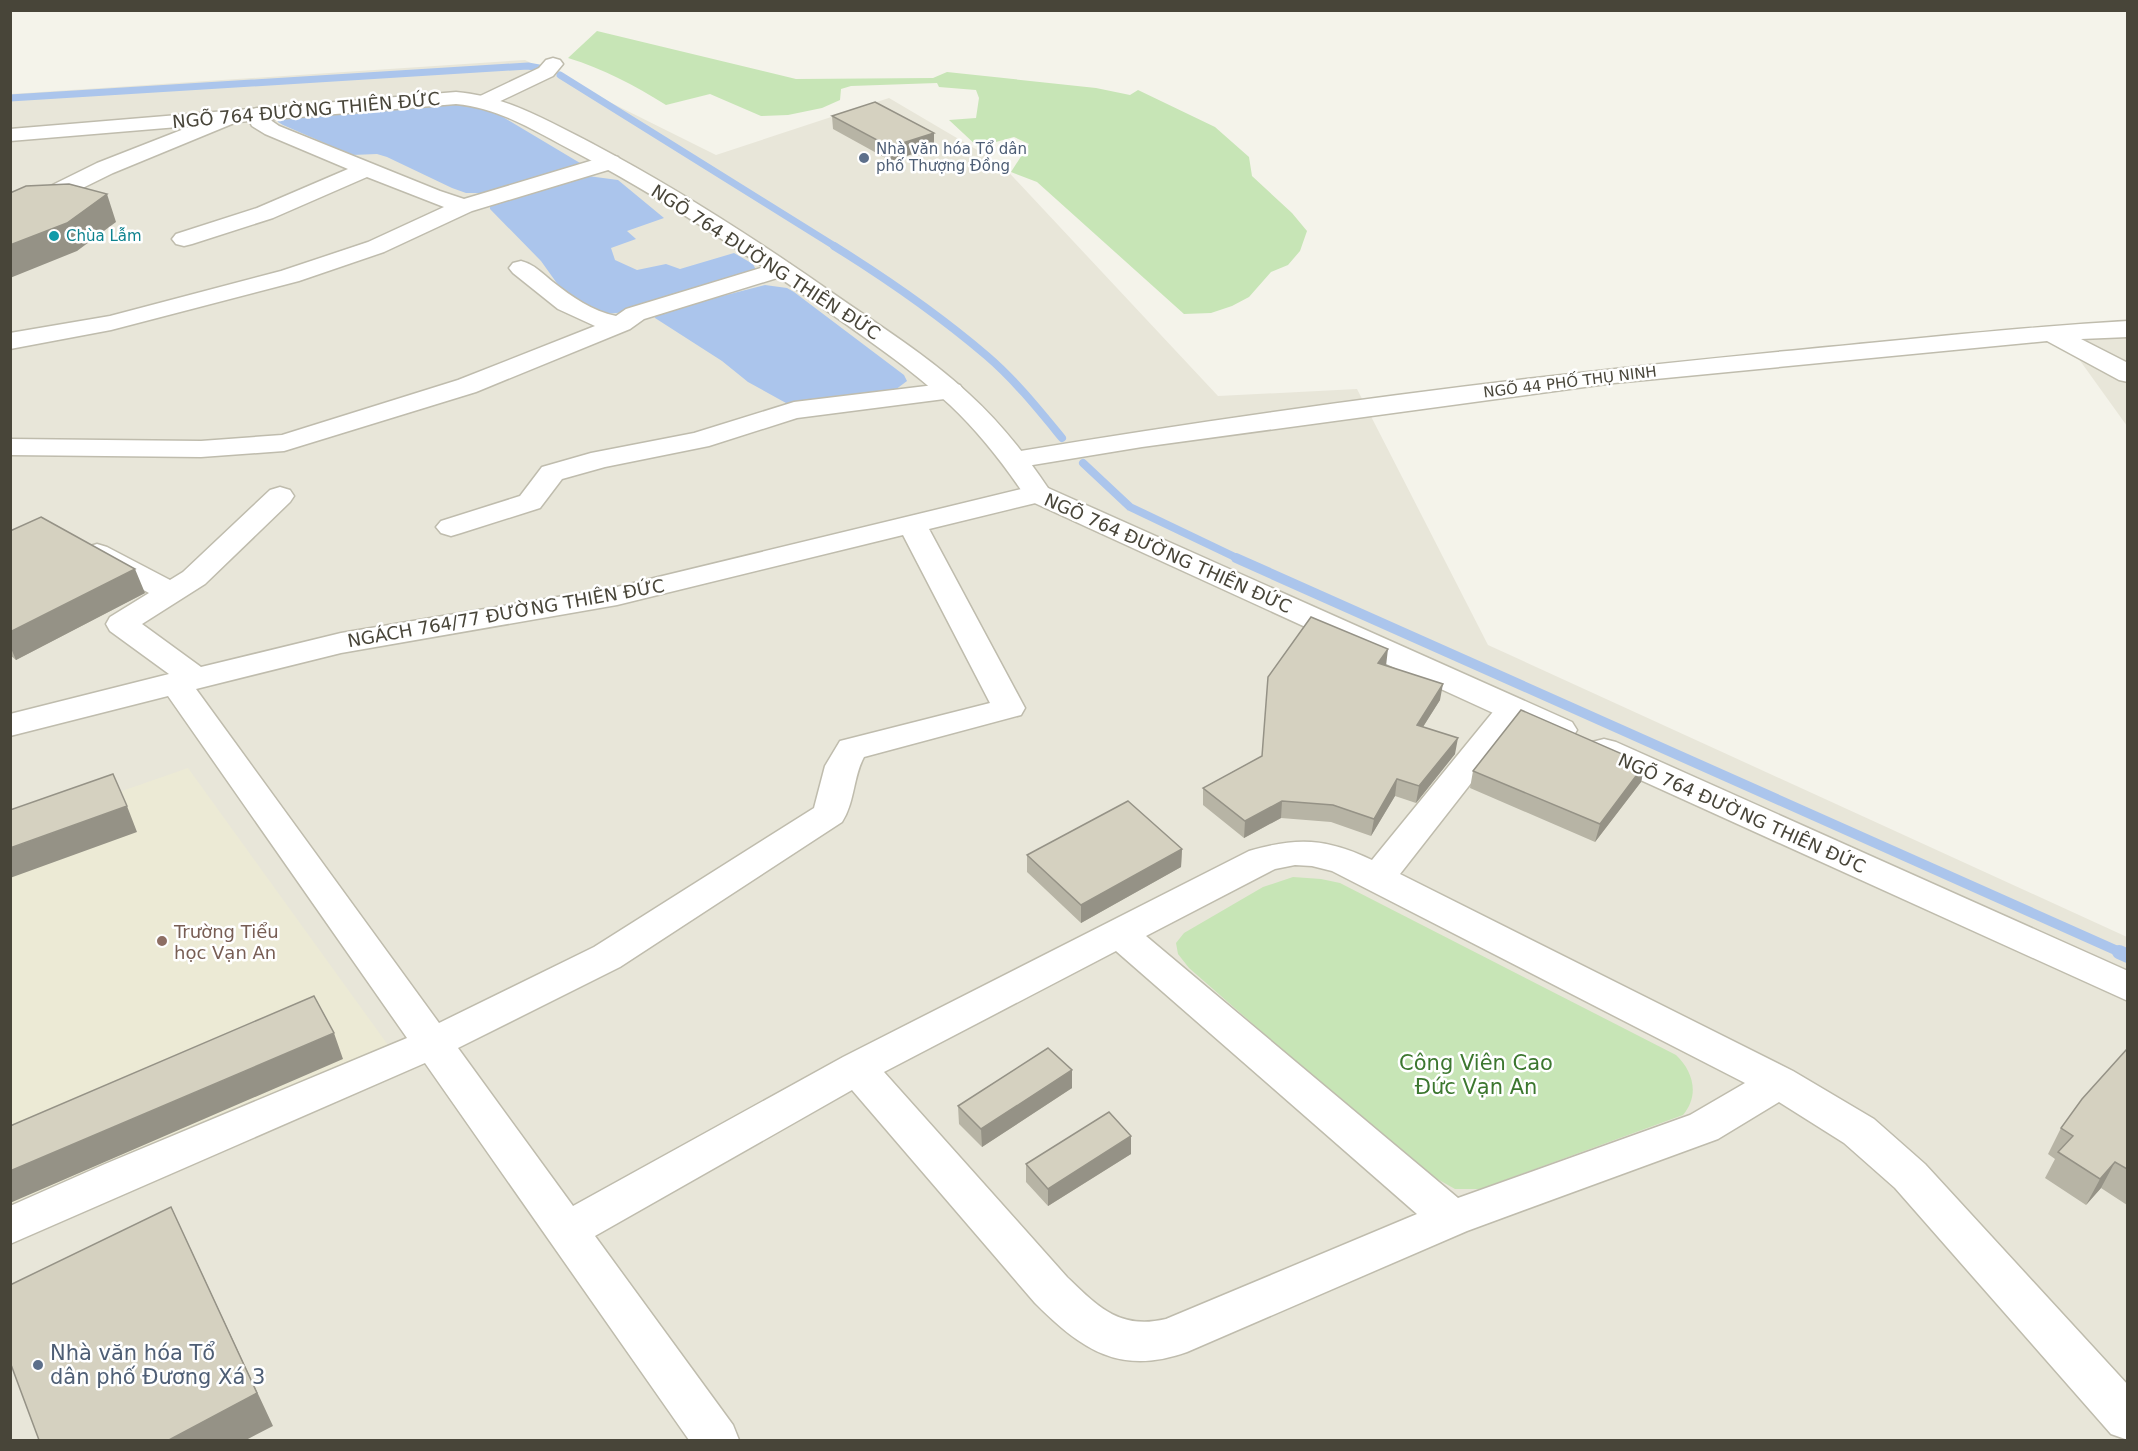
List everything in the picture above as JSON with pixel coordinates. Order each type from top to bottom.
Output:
[{"type":"street","points":[[485,101],[546,72],[553,64]]},
{"type":"street","name":"NGÕ 764 ĐƯỜNG THIÊN ĐỨC","points":[[10,135],[456,98],[485,101],[506,108],[610,162],[699,214],[890,344],[951,392],[1015,460],[1038,494],[2127,987]]},
{"type":"street","points":[[14,213],[98,171],[247,115],[272,130],[432,196],[464,206]]},
{"type":"street","points":[[10,341],[111,323],[290,276],[376,247],[464,206],[610,162]]},
{"type":"street","points":[[184,239],[265,213],[368,169]]},
{"type":"street","points":[[521,268],[573,310],[602,321],[621,324]]},
{"type":"street","points":[[10,447],[201,449],[284,443],[467,386],[621,324],[634,314],[782,269]]},
{"type":"street","name":"NGÕ 44 PHỐ THỤ NINH","points":[[1015,460],[1142,439],[1614,375],[2051,333],[2127,329]]},
{"type":"street","points":[[2051,333],[2127,374]]},
{"type":"street","points":[[451,527],[530,502],[552,474],[601,459],[699,440],[794,411],[951,392]]},
{"type":"street","name":"NGÁCH 764/77 ĐƯỜNG THIÊN ĐỨC","points":[[10,726],[341,643],[617,596],[1038,494]]},
{"type":"street","points":[[280,496],[194,578],[121,624],[185,681],[431,1044],[716,1440]]},
{"type":"street","points":[[10,1226],[130,1172],[431,1044],[607,957],[830,814],[842,766],[852,749],[1009,708],[912,524]]},
{"type":"street","points":[[74,540],[171,593]]},
{"type":"street","points":[[1377,878],[1513,709]]},
{"type":"street","points":[[566,1231],[856,1068],[1262,860],[1287,851],[1313,852],[1377,878],[1779,1082],[1859,1131],[1910,1176],[2127,1419]]},
{"type":"street","points":[[1119,933],[1452,1218]]},
{"type":"street","points":[[856,1068],[1080,1320],[1114,1338],[1144,1343],[1171,1338],[1452,1218],[1704,1127],[1779,1082]]},
{"type":"shaded area","points":[[525,60],[716,155],[889,98],[1001,164],[1218,396],[1357,389],[1488,645],[2127,937],[2127,1440],[11,1440],[11,94]]},
{"type":"shaded area","points":[[2127,326],[2127,426],[2058,330]]},
{"type":"shaded area","name":"Trường Tiểu học Vạn An","points":[[188,768],[393,1052],[11,1219],[10,830]]},
{"type":"green space","points":[[597,31],[796,79],[933,78],[947,72],[1096,88],[1130,95],[1138,90],[1215,127],[1249,157],[1252,176],[1292,213],[1307,231],[1300,251],[1288,265],[1271,272],[1249,297],[1211,313],[1184,314],[1037,182],[1011,172],[1029,144],[1014,137],[978,147],[949,120],[976,118],[979,98],[976,90],[939,87],[937,83],[851,86],[841,89],[840,100],[822,108],[788,115],[761,116],[710,94],[666,105],[618,78],[568,58]]},
{"type":"green space","name":"Công Viên Cao Đức Vạn An","points":[[1293,877],[1340,883],[1676,1055],[1687,1068],[1692,1084],[1693,1091],[1688,1107],[1683,1115],[1480,1189],[1455,1189],[1416,1167],[1189,968],[1178,954],[1176,943],[1184,933],[1263,887]]},
{"type":"water","points":[[451,102],[488,108],[580,163],[492,193],[466,193],[387,157],[377,154],[352,155],[283,125],[277,119],[281,116]]},
{"type":"water","points":[[588,176],[618,180],[664,218],[627,231],[636,239],[611,248],[615,260],[637,270],[666,264],[680,269],[734,253],[753,264],[756,270],[637,311],[606,314],[566,296],[541,261],[490,209],[490,204]]},
{"type":"water","points":[[765,285],[787,288],[794,292],[904,375],[907,381],[891,393],[786,403],[748,382],[722,361],[655,318],[654,315]]},
{"type":"building","points":[[875,102],[934,133],[890,147],[832,116]]},
{"type":"building","points":[[69,184],[107,194],[67,223],[10,245],[10,193],[26,186]]},
{"type":"building","points":[[41,517],[135,569],[10,632],[10,531]]},
{"type":"building","points":[[1311,617],[1388,649],[1378,663],[1443,684],[1417,725],[1458,738],[1419,786],[1397,779],[1374,819],[1333,805],[1282,801],[1245,821],[1203,788],[1262,756],[1268,677]]},
{"type":"building","points":[[1521,710],[1645,764],[1600,824],[1473,771]]},
{"type":"building","points":[[113,774],[127,806],[10,848],[10,810]]},
{"type":"building","points":[[1128,801],[1182,849],[1081,905],[1027,855]]},
{"type":"building","points":[[314,996],[334,1033],[10,1171],[10,1126]]},
{"type":"building","points":[[1048,1048],[1072,1070],[981,1129],[958,1106]]},
{"type":"building","points":[[2127,1049],[2127,1169],[2115,1162],[2100,1179],[2058,1152],[2073,1136],[2061,1128],[2082,1099]]},
{"type":"building","points":[[1109,1112],[1131,1136],[1048,1189],[1026,1164]]},
{"type":"building","points":[[171,1207],[257,1393],[169,1440],[39,1440],[10,1362],[10,1285]]},
{"type":"waterway","points":[[10,98],[528,66],[539,68]]},
{"type":"waterway","points":[[560,75],[836,247]]},
{"type":"waterway","points":[[834,246],[912,298],[987,356],[1017,385],[1062,438]]},
{"type":"waterway","points":[[1083,463],[1130,507],[1239,559]]},
{"type":"waterway","points":[[1236,558],[2122,953]]},
{"type":"waterway","points":[[2119,952],[2128,956]]},
{"type":"place","name":"Nhà văn hóa Tổ dân phố Thượng Đồng","points":[[864,158]]},
{"type":"place","name":"Chùa Lẫm","points":[[54,236]]},
{"type":"place","name":"Trường Tiểu học Vạn An","points":[[162,941]]},
{"type":"place","name":"Nhà văn hóa Tổ dân phố Đương Xá 3","points":[[38,1365]]}]
